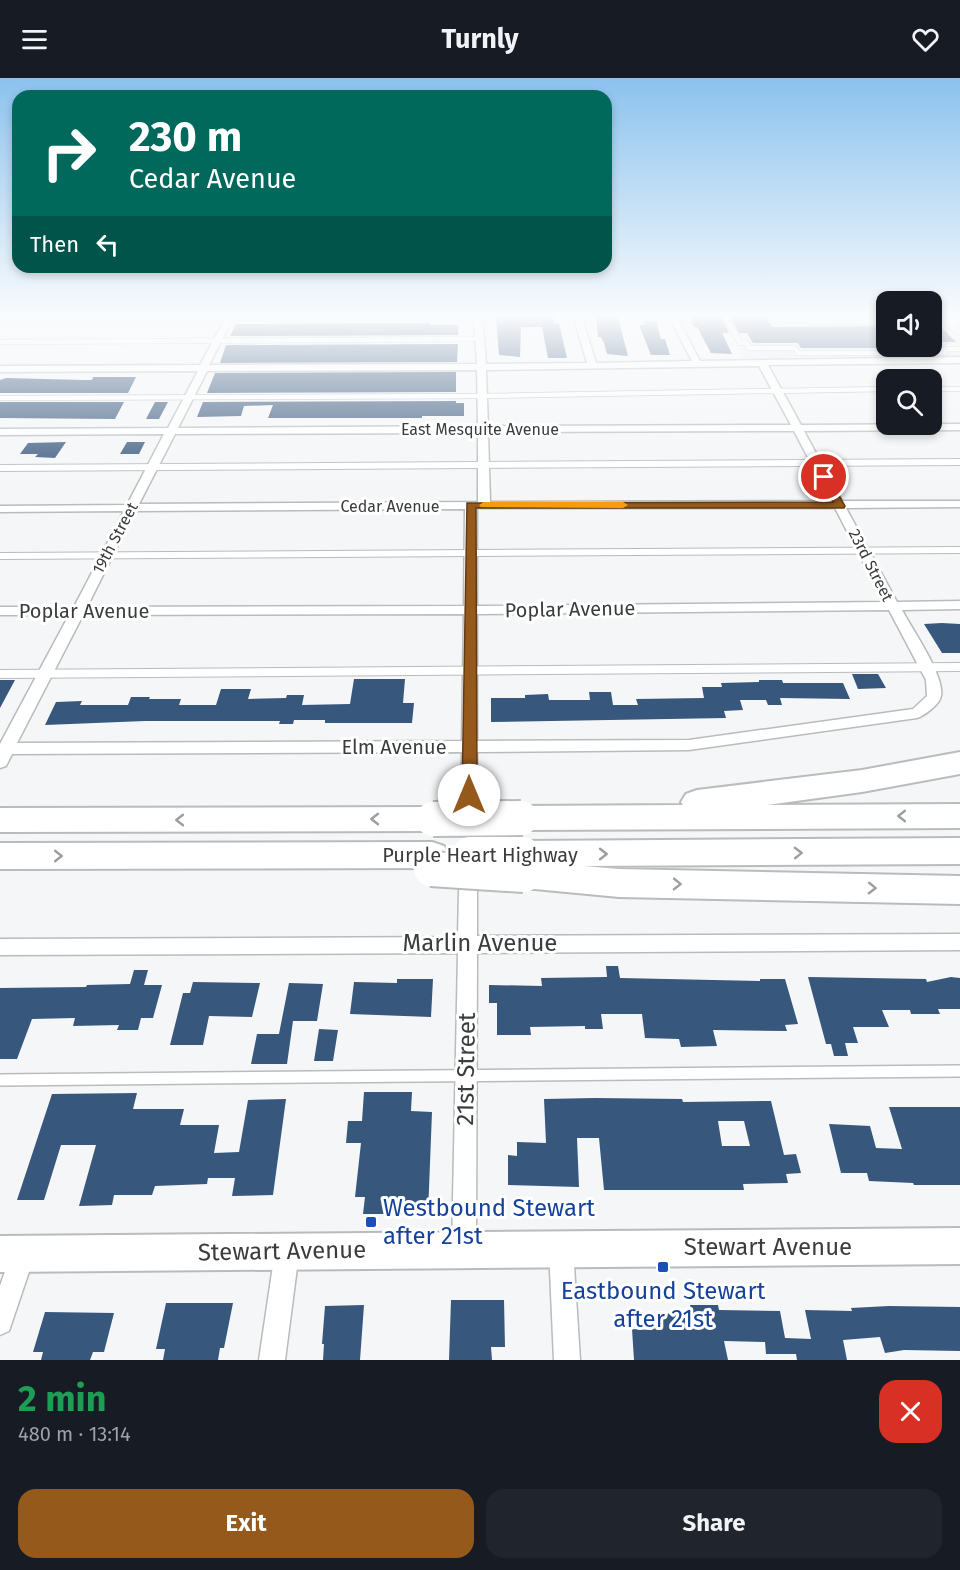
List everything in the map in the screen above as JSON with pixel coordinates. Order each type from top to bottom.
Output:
[{"type":"highway","points":[[564,818],[824,788],[904,776],[960,764]]},
{"type":"highway","name":"Purple Heart Highway","points":[[5,820],[960,816]]},
{"type":"highway","name":"Purple Heart Highway","points":[[524,865],[960,851]]},
{"type":"highway","points":[[0,856],[271,856],[524,865],[619,883],[960,890]]},
{"type":"main road","name":"Stewart Avenue","points":[[12,1254],[960,1246]]},
{"type":"street","name":"19th Street","points":[[2,753],[201,375]]},
{"type":"street","points":[[469,795],[470,552],[484,464],[482,375]]},
{"type":"street","name":"23rd Street","points":[[769,375],[865,551],[891,605],[927,667],[933,680],[934,697],[928,705]]},
{"type":"street","name":"East Mesquite Avenue","points":[[0,432],[960,427]]},
{"type":"street","name":"Cedar Avenue","points":[[0,509],[960,504]]},
{"type":"street","name":"Poplar Avenue","points":[[0,611],[470,610],[960,605]]},
{"type":"street","name":"Elm Avenue","points":[[2,753],[689,745],[917,713],[928,705]]},
{"type":"street","name":"21st Street","points":[[464,1249],[468,889]]},
{"type":"street","name":"Marlin Avenue","points":[[0,947],[960,942]]},
{"type":"street","points":[[561,1248],[567,1360]]},
{"type":"street","points":[[272,1360],[287,1252]]},
{"type":"street","points":[[0,1322],[12,1254]]},
{"type":"lane","points":[[0,398],[483,396],[876,389]]},
{"type":"lane","points":[[942,389],[960,389]]},
{"type":"lane","points":[[0,468],[960,462]]},
{"type":"lane","points":[[0,556],[960,550]]},
{"type":"lane","points":[[0,674],[960,667]]},
{"type":"lane","points":[[0,1080],[960,1071]]},
{"type":"building","points":[[214,375],[456,375],[456,392],[207,393]]},
{"type":"building","points":[[93,377],[136,377],[128,393],[0,393],[0,380],[6,378],[92,380]]},
{"type":"building","points":[[456,401],[456,403],[464,403],[464,416],[268,418],[273,405],[244,406],[241,416],[197,417],[203,402]]},
{"type":"building","points":[[0,402],[124,402],[115,419],[0,418]]},
{"type":"building","points":[[155,402],[168,402],[159,419],[146,419]]},
{"type":"building","points":[[66,442],[55,458],[35,457],[38,454],[20,454],[28,443]]},
{"type":"building","points":[[127,442],[145,442],[139,454],[120,454]]},
{"type":"building","points":[[924,624],[960,624],[960,653],[942,653]]},
{"type":"building","points":[[852,674],[878,674],[886,688],[858,689]]},
{"type":"building","points":[[354,679],[405,679],[403,703],[414,703],[412,723],[325,723],[325,720],[294,720],[293,724],[279,724],[280,721],[145,721],[45,725],[56,702],[82,701],[80,705],[128,705],[131,697],[150,697],[149,699],[181,699],[179,705],[216,705],[221,689],[251,689],[248,699],[304,695],[302,705],[350,704]]},
{"type":"building","points":[[0,680],[15,680],[0,708]]},
{"type":"building","points":[[759,680],[782,680],[783,683],[843,683],[850,699],[780,698],[782,705],[768,705],[766,700],[740,700],[743,710],[724,711],[726,718],[491,722],[491,698],[525,698],[525,695],[548,694],[549,700],[590,700],[589,692],[611,692],[613,705],[638,705],[636,699],[704,698],[702,687],[722,687],[721,683],[759,682]]},
{"type":"building","points":[[606,966],[618,966],[620,978],[760,981],[760,979],[785,979],[798,1024],[785,1025],[787,1031],[713,1030],[717,1046],[681,1047],[679,1039],[645,1038],[642,1014],[601,1014],[603,1029],[585,1029],[585,1026],[530,1027],[531,1035],[497,1035],[497,1003],[489,1003],[489,985],[542,986],[541,978],[607,977]]},
{"type":"building","points":[[134,970],[148,970],[144,985],[162,985],[153,1018],[141,1018],[138,1030],[117,1030],[119,1025],[73,1026],[75,1018],[32,1019],[17,1059],[0,1059],[0,988],[130,984]]},
{"type":"building","points":[[808,977],[926,979],[927,982],[951,977],[960,978],[960,1009],[938,1009],[940,1014],[911,1014],[910,1010],[882,1010],[889,1027],[853,1027],[858,1043],[845,1043],[848,1056],[834,1056],[831,1044],[826,1044]]},
{"type":"building","points":[[397,979],[433,979],[431,1017],[350,1014],[354,982],[397,983]]},
{"type":"building","points":[[193,982],[260,983],[252,1017],[209,1016],[203,1045],[170,1045],[183,993],[190,993]]},
{"type":"building","points":[[289,983],[323,984],[317,1021],[293,1021],[287,1064],[251,1064],[257,1034],[279,1034]]},
{"type":"building","points":[[319,1029],[338,1030],[333,1061],[314,1061]]},
{"type":"building","points":[[364,1092],[412,1092],[411,1111],[432,1112],[428,1214],[363,1214],[365,1197],[355,1197],[361,1143],[346,1143],[348,1121],[362,1121]]},
{"type":"building","points":[[137,1093],[133,1109],[184,1109],[180,1125],[219,1125],[214,1153],[239,1152],[248,1100],[286,1099],[273,1195],[232,1196],[235,1178],[208,1178],[207,1184],[155,1186],[152,1195],[114,1195],[112,1205],[79,1206],[96,1145],[61,1145],[44,1200],[17,1200],[52,1094]]},
{"type":"building","points":[[544,1099],[771,1101],[784,1155],[796,1154],[801,1173],[786,1174],[788,1183],[743,1184],[744,1190],[604,1190],[599,1138],[577,1138],[579,1187],[508,1185],[508,1155],[517,1156],[517,1142],[546,1143]],"holes":[[[718,1121],[744,1121],[750,1146],[722,1146]]]},
{"type":"building","points":[[889,1107],[960,1107],[960,1185],[914,1185],[913,1183],[869,1181],[867,1173],[841,1173],[829,1124],[870,1126],[876,1148],[902,1149]]},
{"type":"building","points":[[451,1300],[504,1300],[505,1347],[491,1347],[492,1360],[449,1360]]},
{"type":"building","points":[[166,1303],[233,1303],[224,1348],[220,1348],[218,1360],[163,1360],[165,1349],[156,1349]]},
{"type":"building","points":[[364,1305],[360,1360],[323,1360],[325,1306]]},
{"type":"building","points":[[690,1305],[718,1305],[719,1310],[780,1311],[785,1338],[811,1339],[805,1310],[852,1311],[851,1308],[889,1306],[960,1307],[960,1351],[904,1350],[885,1353],[880,1337],[843,1340],[847,1360],[797,1360],[796,1354],[766,1354],[765,1342],[724,1341],[728,1360],[634,1360],[632,1329],[652,1330],[651,1314],[692,1313]]},
{"type":"building","points":[[45,1312],[114,1313],[104,1352],[93,1352],[90,1360],[41,1360],[43,1352],[33,1352]]},
{"type":"slow traffic","points":[[484,505],[623,505]]},
{"type":"place","name":"Westbound Stewart after 21st","points":[[371,1222]]},
{"type":"place","name":"Eastbound Stewart after 21st","points":[[663,1267]]},
{"type":"route","points":[[469,795],[471,505],[840,506],[824,477]]}]
